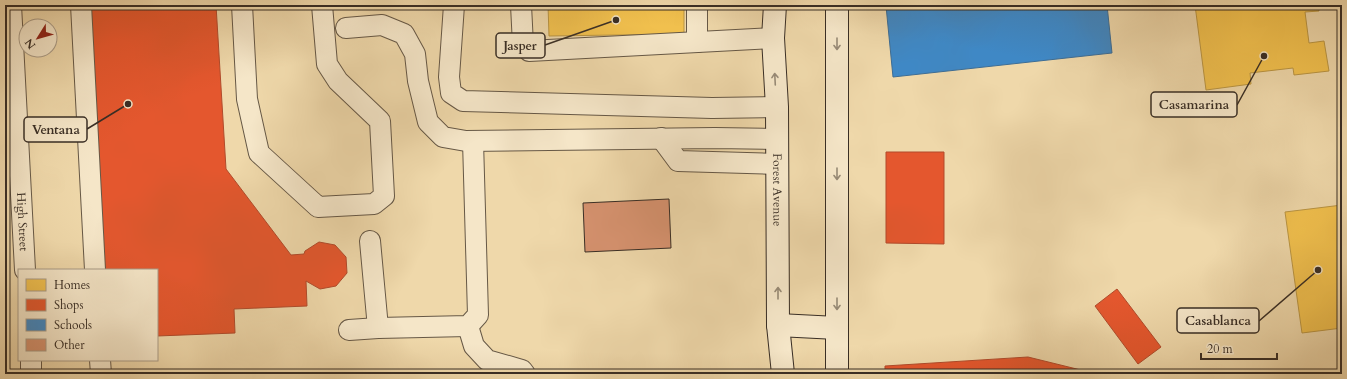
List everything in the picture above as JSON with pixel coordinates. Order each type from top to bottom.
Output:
[{"type":"street","name":"High Street","points":[[11,5],[26,269]]},
{"type":"street","points":[[81,5],[95,269]]},
{"type":"street","points":[[242,5],[247,99],[259,153],[318,207],[374,204],[384,196],[380,121],[338,81],[327,64],[322,5]]},
{"type":"street","points":[[454,5],[449,77],[451,92],[463,101],[712,108],[777,107]]},
{"type":"street","points":[[521,5],[523,45],[529,50],[773,38]]},
{"type":"street","points":[[697,5],[697,42]]},
{"type":"street","name":"Forest Avenue","points":[[775,5],[773,38],[777,107],[778,325],[783,374]]},
{"type":"street","points":[[836,5],[837,374]]},
{"type":"street","points":[[346,28],[382,25],[404,34],[414,54],[418,81],[428,122],[443,137],[466,141],[660,138],[777,139]]},
{"type":"street","points":[[660,138],[678,161],[777,164]]},
{"type":"street","points":[[349,330],[468,326],[478,315],[473,141]]},
{"type":"street","points":[[370,241],[378,328]]},
{"type":"street","points":[[778,325],[837,328]]},
{"type":"street","points":[[468,326],[474,346],[486,360],[522,370],[525,374]]},
{"type":"street","points":[[31,361],[31,374]]},
{"type":"street","points":[[100,361],[101,374]]},
{"type":"building: Homes","points":[[548,5],[684,5],[684,34],[549,36]]},
{"type":"building: Homes","points":[[1195,5],[1318,5],[1319,11],[1305,12],[1309,43],[1324,41],[1329,71],[1294,75],[1293,68],[1250,73],[1251,84],[1206,90]]},
{"type":"building: Homes","points":[[144,28],[156,177],[171,192],[224,188],[229,242],[139,249],[128,245],[116,232],[101,31]]},
{"type":"building: Homes","points":[[1342,205],[1342,328],[1302,333],[1285,212]]},
{"type":"building: Shops","points":[[81,5],[216,5],[226,169],[291,255],[304,254],[305,251],[319,242],[335,245],[346,257],[347,273],[336,286],[320,289],[306,281],[307,306],[234,309],[235,333],[158,336],[158,269],[96,269]]},
{"type":"building: Shops","points":[[886,152],[944,152],[944,244],[886,243]]},
{"type":"building: Shops","points":[[1117,289],[1161,347],[1138,364],[1095,306]]},
{"type":"building: Shops","points":[[1028,357],[1097,374],[885,374],[885,366]]},
{"type":"building: Schools","points":[[1107,5],[1112,53],[893,77],[886,6]]},
{"type":"building: Other","points":[[669,199],[671,248],[585,252],[583,203]]},
{"type":"place","name":"Jasper","points":[[616,20]]},
{"type":"place","name":"Casamarina","points":[[1264,56]]},
{"type":"place","name":"Ventana","points":[[128,104]]},
{"type":"place","name":"Casablanca","points":[[1318,270]]}]
